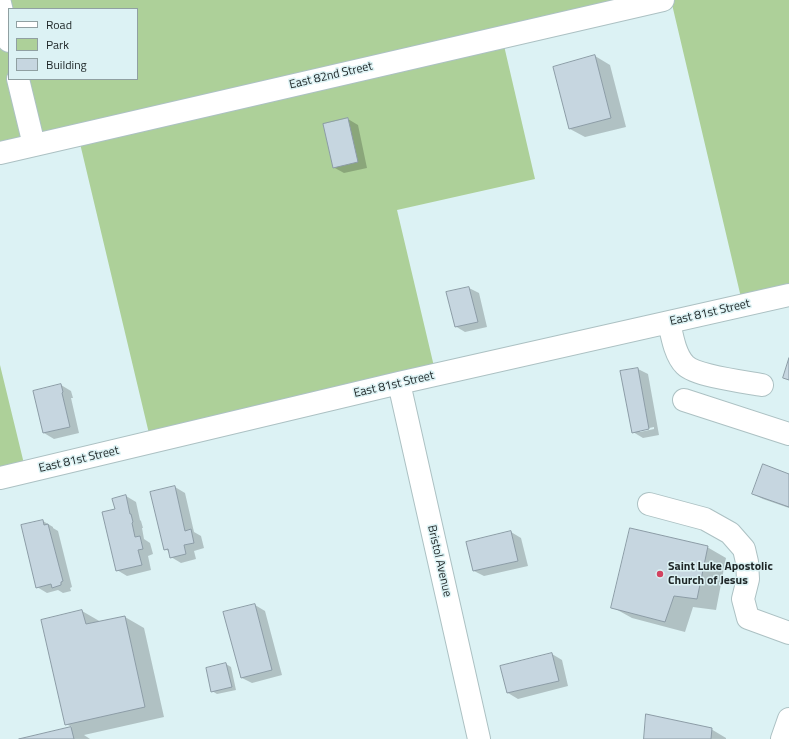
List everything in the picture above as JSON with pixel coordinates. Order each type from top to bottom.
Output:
[{"type":"street","name":"East 82nd Street","points":[[0,153],[662,0]]},
{"type":"street","points":[[0,3],[8,37]]},
{"type":"street","points":[[18,80],[34,145]]},
{"type":"street","name":"East 81st Street","points":[[0,478],[399,383],[789,295]]},
{"type":"street","points":[[669,322],[673,341],[679,356],[686,366],[702,374],[762,385]]},
{"type":"street","name":"Bristol Avenue","points":[[399,383],[480,739]]},
{"type":"street","points":[[684,400],[789,434]]},
{"type":"street","points":[[648,504],[705,519],[730,533],[744,549],[747,562],[748,579],[743,599],[748,618],[789,633]]},
{"type":"street","points":[[782,739],[789,719]]},
{"type":"green space","points":[[0,0],[663,0],[502,37],[535,179],[397,210],[436,375],[151,442],[78,135],[0,153]]},
{"type":"green space","points":[[671,0],[789,0],[789,295],[743,306]]},
{"type":"green space","points":[[0,365],[26,472],[0,478]]},
{"type":"building","points":[[595,55],[611,118],[569,129],[553,67]]},
{"type":"building","points":[[348,118],[358,162],[333,168],[323,124]]},
{"type":"building","points":[[469,287],[478,322],[455,327],[446,292]]},
{"type":"building","points":[[789,358],[789,380],[783,378]]},
{"type":"building","points":[[638,368],[649,429],[632,433],[620,371]]},
{"type":"building","points":[[61,384],[70,427],[43,433],[33,391]]},
{"type":"building","points":[[763,464],[789,474],[789,507],[752,494]]},
{"type":"building","points":[[175,486],[185,531],[191,529],[194,543],[184,545],[186,554],[170,558],[168,549],[164,550],[150,492]]},
{"type":"building","points":[[126,495],[135,537],[140,536],[143,549],[138,550],[142,565],[116,571],[102,512],[115,509],[112,499]]},
{"type":"building","points":[[43,520],[44,525],[48,524],[63,581],[61,582],[61,585],[52,588],[51,584],[36,588],[21,525]]},
{"type":"building","points":[[630,528],[708,546],[697,599],[674,596],[665,622],[611,608]]},
{"type":"building","points":[[511,531],[518,561],[473,571],[466,542]]},
{"type":"building","points":[[255,604],[272,670],[241,678],[223,612]]},
{"type":"building","points":[[82,610],[86,624],[125,616],[145,707],[65,725],[41,620]]},
{"type":"building","points":[[552,653],[559,681],[507,693],[500,666]]},
{"type":"building","points":[[226,663],[232,687],[211,692],[206,668]]},
{"type":"building","points":[[646,714],[712,728],[711,739],[644,739]]},
{"type":"building","points":[[71,727],[74,739],[19,739]]},
{"type":"place","name":"Saint Luke Apostolic Church of Jesus","points":[[660,574]]}]
